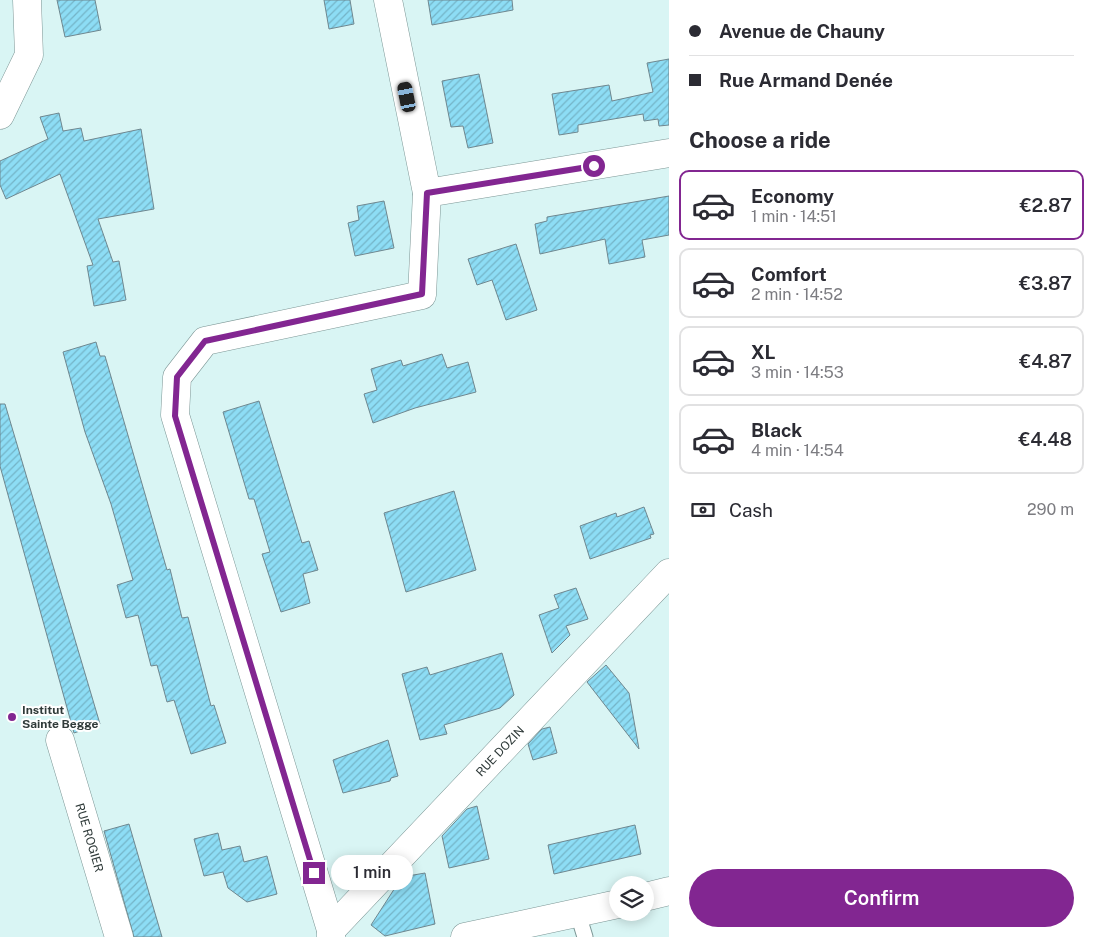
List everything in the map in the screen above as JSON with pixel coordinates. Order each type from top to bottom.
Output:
[{"type":"street","points":[[0,115],[29,54],[28,0]]},
{"type":"street","points":[[331,934],[175,416],[177,377],[205,341],[422,294],[427,193],[388,0]]},
{"type":"street","points":[[427,193],[669,153]]},
{"type":"street","name":"RUE DOZIN","points":[[331,934],[669,573]]},
{"type":"street","name":"RUE ROGIER","points":[[60,740],[120,937]]},
{"type":"street","points":[[654,895],[669,891]]},
{"type":"street","points":[[465,937],[582,925],[609,909]]},
{"type":"building","points":[[57,0],[95,0],[101,30],[65,37]]},
{"type":"building","points":[[324,0],[350,0],[354,24],[329,29]]},
{"type":"building","points":[[428,0],[512,0],[513,10],[432,25]]},
{"type":"building","points":[[669,59],[669,125],[659,126],[658,119],[644,121],[643,114],[578,125],[578,132],[559,135],[552,94],[609,85],[612,101],[653,92],[647,63]]},
{"type":"building","points":[[479,74],[493,143],[468,148],[463,126],[451,127],[442,81]]},
{"type":"building","points":[[59,113],[63,131],[81,128],[84,141],[141,129],[154,209],[98,219],[113,262],[119,261],[126,300],[94,306],[87,266],[93,265],[60,174],[6,199],[0,185],[0,161],[48,139],[40,117]]},
{"type":"building","points":[[669,196],[669,235],[642,240],[645,257],[609,264],[605,239],[540,254],[535,224],[547,221],[547,217]]},
{"type":"building","points":[[384,201],[394,248],[355,256],[348,223],[359,220],[357,206]]},
{"type":"building","points":[[516,244],[537,310],[506,320],[492,280],[477,285],[468,259]]},
{"type":"building","points":[[96,342],[100,356],[105,356],[167,570],[170,569],[182,618],[188,617],[211,706],[214,705],[226,743],[191,754],[174,700],[167,702],[157,665],[151,666],[138,615],[126,618],[117,585],[133,580],[111,504],[85,432],[63,352]]},
{"type":"building","points":[[442,354],[447,368],[468,362],[476,392],[415,408],[373,423],[364,394],[377,390],[371,369],[401,360],[403,366]]},
{"type":"building","points":[[259,401],[302,543],[309,541],[318,570],[303,574],[310,603],[281,612],[262,554],[270,552],[254,499],[249,499],[223,412]]},
{"type":"building","points":[[0,404],[5,404],[100,724],[74,733],[0,466]]},
{"type":"building","points":[[454,491],[476,570],[406,592],[384,513]]},
{"type":"building","points":[[644,507],[654,534],[650,535],[651,538],[590,559],[580,526],[616,513],[617,517]]},
{"type":"building","points":[[576,588],[588,619],[566,626],[570,635],[552,653],[539,615],[559,608],[554,595]]},
{"type":"building","points":[[502,653],[514,695],[500,708],[444,725],[447,734],[420,740],[402,674],[427,667],[430,675]]},
{"type":"building","points":[[606,665],[629,693],[639,749],[587,682]]},
{"type":"building","points":[[550,727],[557,753],[533,760],[528,744],[542,729]]},
{"type":"building","points":[[388,740],[398,776],[391,778],[390,781],[343,793],[333,760]]},
{"type":"building","points":[[477,806],[489,859],[449,868],[442,836],[467,809]]},
{"type":"building","points":[[129,824],[162,937],[134,937],[104,831]]},
{"type":"building","points":[[635,825],[641,854],[554,874],[548,845]]},
{"type":"building","points":[[218,833],[222,850],[240,846],[244,862],[267,856],[277,894],[247,902],[228,888],[223,872],[204,876],[194,839]]},
{"type":"building","points":[[425,873],[435,924],[385,936],[371,925],[402,877]]},
{"type":"place","name":"Institut Sainte Begge","points":[[12,717]]},
{"type":"route","points":[[314,873],[175,416],[177,377],[205,341],[422,294],[427,193],[594,166]]}]
